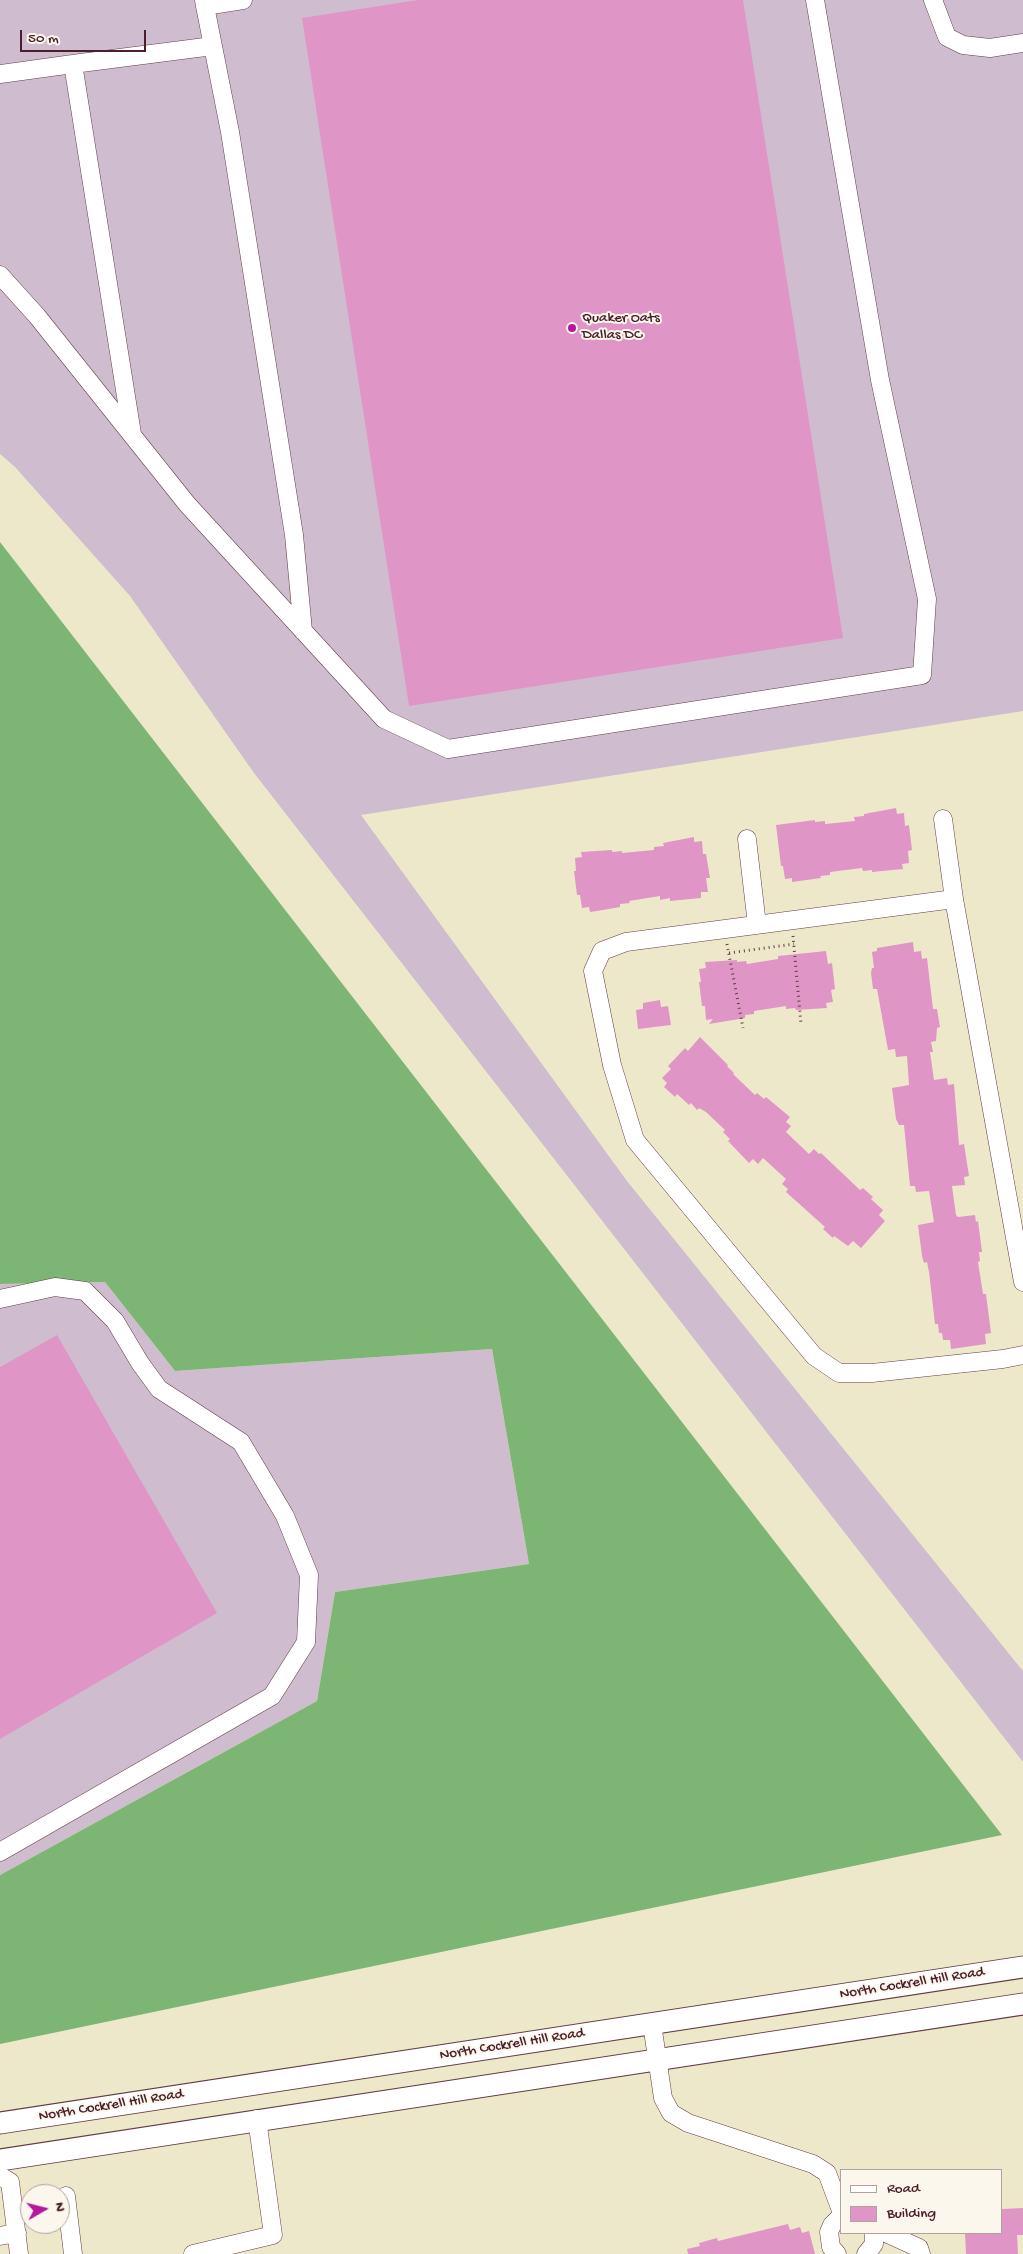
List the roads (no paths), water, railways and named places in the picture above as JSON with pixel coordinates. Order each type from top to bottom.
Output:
[{"type":"main road","name":"North Cockrell Hill Road","points":[[0,2123],[1023,1966]]},
{"type":"main road","points":[[0,2160],[257,2119],[1023,2004]]},
{"type":"street","points":[[243,0],[205,3],[230,132],[293,525],[304,631]]},
{"type":"street","points":[[0,275],[37,316],[188,504],[384,720],[448,749],[922,675],[927,598],[880,380],[815,0]]},
{"type":"street","points":[[933,0],[947,37],[963,45],[990,48],[1023,43]]},
{"type":"street","points":[[0,74],[213,46]]},
{"type":"street","points":[[73,64],[132,435]]},
{"type":"street","points":[[943,820],[954,899],[1023,1282]]},
{"type":"street","points":[[746,839],[757,925]]},
{"type":"street","points":[[954,899],[626,942],[602,952],[593,971],[612,1065],[635,1140],[814,1356],[839,1374],[872,1373],[1003,1359],[1023,1355]]},
{"type":"street","points":[[0,1299],[55,1286],[85,1291],[115,1321],[140,1363],[159,1389],[241,1442],[285,1516],[309,1575],[306,1642],[272,1696],[0,1852]]},
{"type":"street","points":[[652,2024],[663,2098],[671,2113],[688,2124],[813,2164],[827,2173],[840,2209]]},
{"type":"street","points":[[193,2254],[273,2235],[257,2119]]},
{"type":"street","points":[[0,2176],[10,2182],[8,2235],[19,2254]]},
{"type":"street","points":[[836,2254],[831,2247],[829,2232],[832,2225],[840,2216]]},
{"type":"street","points":[[70,2225],[74,2254]]},
{"type":"street","points":[[866,2254],[874,2244],[874,2234]]},
{"type":"street","points":[[890,2234],[919,2248],[921,2254]]},
{"type":"place","name":"Quaker Oats Dallas DC","points":[[572,328]]}]
